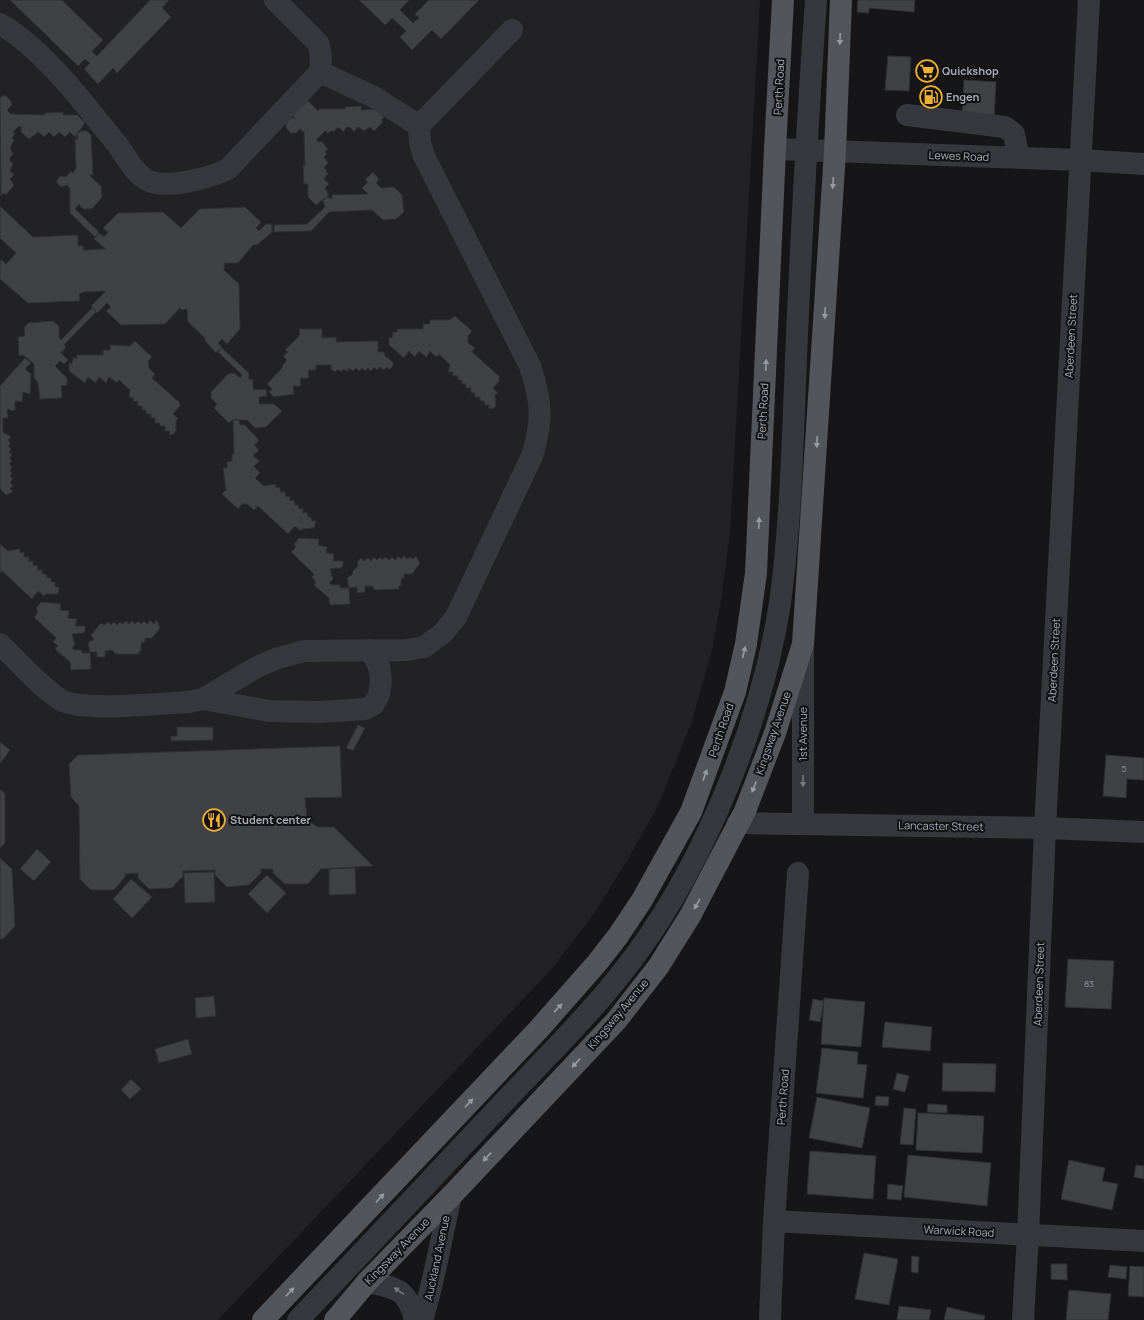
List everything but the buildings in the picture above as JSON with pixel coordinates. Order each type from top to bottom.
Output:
[{"type":"main road","name":"Perth Road","points":[[263,1320],[495,1076],[593,969],[618,936],[642,900],[691,812],[735,692],[746,644],[756,573],[783,0]]},
{"type":"main road","points":[[803,644],[835,152],[841,0]]},
{"type":"main road","name":"Kingsway Avenue","points":[[335,1320],[367,1282],[451,1196],[616,1021],[658,966],[698,903],[745,811],[775,733],[803,644]]},
{"type":"street","points":[[0,24],[48,62],[117,144],[138,174],[148,181],[158,184],[173,184],[218,174],[228,170],[320,72],[321,55],[318,43],[275,0]]},
{"type":"street","points":[[298,1320],[579,1022],[637,953],[677,889],[720,803],[738,760],[761,690],[780,604],[790,497],[806,150],[816,0]]},
{"type":"street","name":"Aberdeen Street","points":[[1023,1320],[1045,828],[1089,0]]},
{"type":"street","points":[[0,644],[62,700],[77,705],[95,706],[189,702],[203,699],[257,667],[278,658],[304,651],[407,650],[424,646],[442,633],[456,617],[532,456],[538,436],[541,411],[538,390],[530,366],[424,156],[420,143],[419,126],[512,30]]},
{"type":"street","points":[[320,72],[374,97],[419,126]]},
{"type":"street","points":[[907,115],[1005,127],[1014,134],[1019,158]]},
{"type":"street","name":"Lewes Road","points":[[775,149],[1081,160],[1144,164]]},
{"type":"street","name":"1st Avenue","points":[[803,644],[803,824]]},
{"type":"street","points":[[203,699],[269,711],[320,712],[365,709],[373,705],[379,695],[380,680],[378,666],[370,650]]},
{"type":"street","name":"Lancaster Street","points":[[738,823],[1045,828],[1144,832]]},
{"type":"street","name":"Perth Road","points":[[770,1320],[774,1221],[798,873]]},
{"type":"street","name":"Auckland Avenue","points":[[422,1320],[437,1266],[442,1232],[451,1196]]},
{"type":"street","name":"Warwick Road","points":[[774,1221],[1144,1241]]},
{"type":"street","name":"Auckland Avenue","points":[[367,1282],[394,1288],[402,1292],[412,1307],[415,1320]]},
{"type":"shaded area","points":[[0,0],[760,0],[730,531],[721,601],[712,650],[691,724],[658,806],[628,859],[593,915],[550,971],[218,1320],[0,1320]]},
{"type":"place","name":"Quickshop","points":[[927,71]]},
{"type":"place","name":"Engen","points":[[931,97]]},
{"type":"place","name":"Student center","points":[[214,820]]}]
